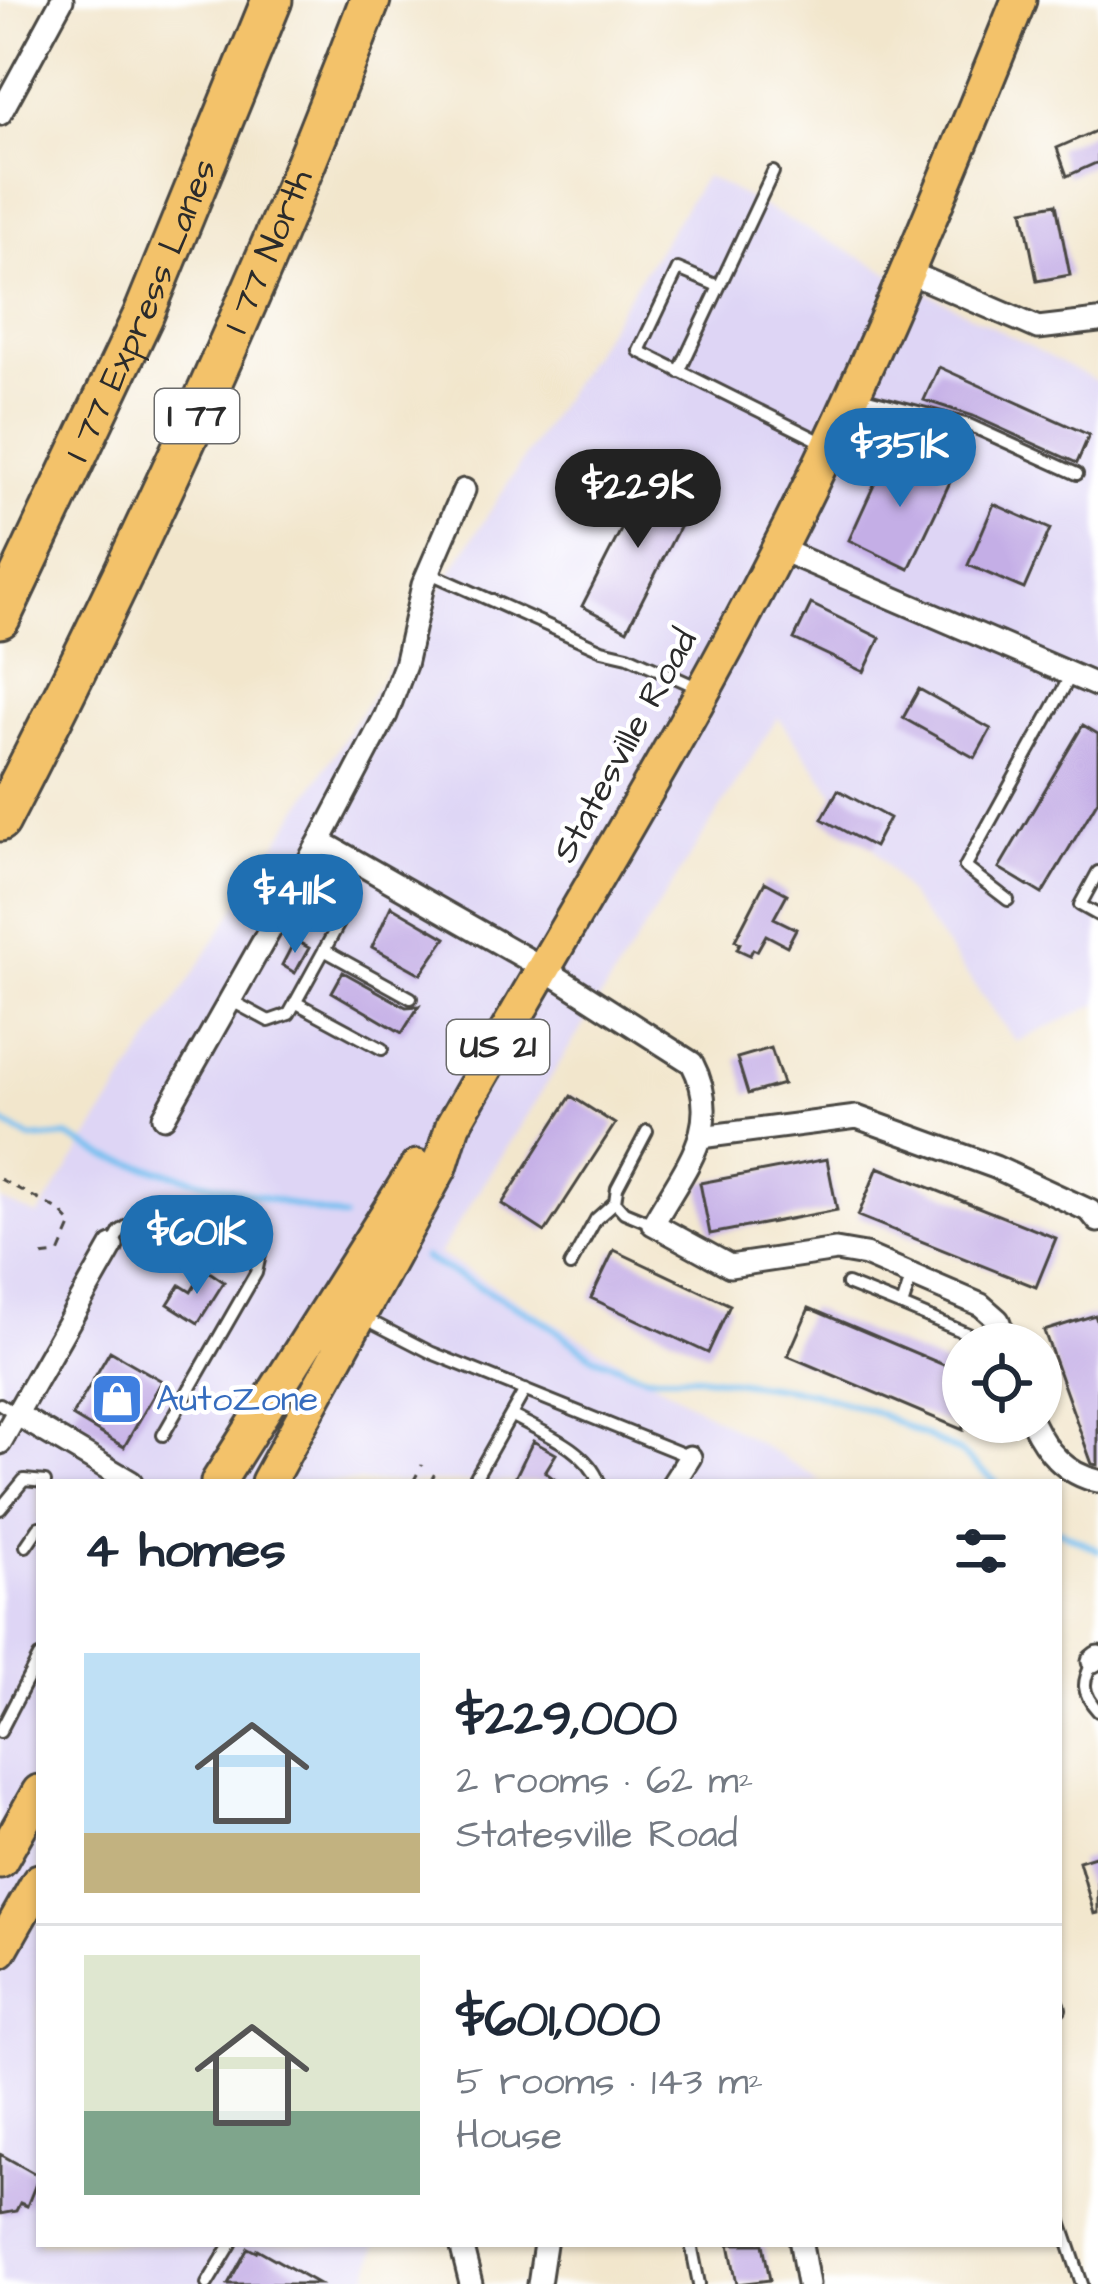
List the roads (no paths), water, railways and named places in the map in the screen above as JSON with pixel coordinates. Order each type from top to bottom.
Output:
[{"type":"highway","points":[[0,567],[122,307],[248,0]]},
{"type":"highway","name":"I 77 Express Lanes","points":[[0,619],[143,316],[272,0]]},
{"type":"highway","name":"I 77 Express Lanes","points":[[0,770],[190,374],[346,0]]},
{"type":"highway","name":"I 77 North","points":[[0,821],[202,404],[370,0]]},
{"type":"main road","name":"Statesville Road","points":[[270,1479],[440,1167],[453,1125],[779,549],[908,272],[1019,0]]},
{"type":"main road","name":"Statesville Road","points":[[220,1479],[423,1157],[453,1125]]},
{"type":"main road","points":[[0,1861],[36,1797]]},
{"type":"main road","points":[[0,1950],[36,1886]]},
{"type":"street","points":[[0,114],[62,0]]},
{"type":"street","points":[[908,272],[1038,328],[1098,321]]},
{"type":"street","points":[[164,1117],[320,841],[395,694],[428,572],[464,490]]},
{"type":"street","points":[[779,549],[1098,686]]},
{"type":"street","points":[[320,841],[543,968],[692,1063],[704,1086],[707,1116],[653,1224],[730,1266],[836,1250],[865,1255],[981,1305],[999,1323]]},
{"type":"street","points":[[700,1137],[857,1117],[995,1167],[1090,1210],[1098,1221]]},
{"type":"street","points":[[0,1443],[8,1409],[112,1246]]},
{"type":"street","points":[[8,1409],[126,1479]]},
{"type":"street","points":[[1042,1443],[1063,1465],[1098,1481]]},
{"type":"street","points":[[676,1479],[690,1457]]},
{"type":"street","points":[[462,2247],[471,2284]]},
{"type":"street","points":[[539,2284],[544,2247]]},
{"type":"street","points":[[802,2247],[808,2284]]},
{"type":"lane","points":[[679,372],[773,172]]},
{"type":"lane","points":[[718,286],[678,269],[639,351],[829,446]]},
{"type":"lane","points":[[853,395],[969,425],[1077,474]]},
{"type":"lane","points":[[428,572],[702,689]]},
{"type":"lane","points":[[1008,900],[965,867],[1071,675]]},
{"type":"lane","points":[[230,1000],[276,1021],[289,1014],[343,916],[340,888],[354,860]]},
{"type":"lane","points":[[1098,872],[1080,904],[1098,915]]},
{"type":"lane","points":[[324,950],[411,998]]},
{"type":"lane","points":[[295,1002],[382,1049]]},
{"type":"lane","points":[[570,1266],[596,1219],[615,1202],[617,1188],[647,1131]]},
{"type":"lane","points":[[615,1202],[624,1212],[653,1224]]},
{"type":"lane","points":[[112,1246],[120,1231],[146,1213],[246,1236],[255,1240],[260,1255],[256,1273],[163,1436]]},
{"type":"lane","points":[[902,1306],[912,1275]]},
{"type":"lane","points":[[848,1284],[942,1323]]},
{"type":"lane","points":[[362,1317],[432,1353],[690,1457]]},
{"type":"lane","points":[[475,1479],[525,1390]]},
{"type":"lane","points":[[511,1415],[577,1453],[598,1479]]},
{"type":"lane","points":[[0,1509],[24,1480],[36,1481]]},
{"type":"lane","points":[[26,1546],[36,1531]]},
{"type":"lane","points":[[1096,1659],[1083,1680],[1085,1696],[1098,1711]]},
{"type":"lane","points":[[0,1732],[36,1664]]},
{"type":"lane","points":[[1062,2225],[1082,2284]]},
{"type":"lane","points":[[207,2284],[229,2247]]},
{"type":"lane","points":[[693,2247],[700,2284]]},
{"type":"waterway","points":[[0,1121],[31,1139],[67,1136],[107,1157],[344,1218]]},
{"type":"waterway","points":[[424,1258],[544,1321],[592,1356],[646,1376],[698,1376],[810,1392],[871,1410],[959,1452],[992,1479]]},
{"type":"waterway","points":[[1062,1532],[1098,1550]]},
{"type":"place","name":"AutoZone","points":[[117,1399]]}]
